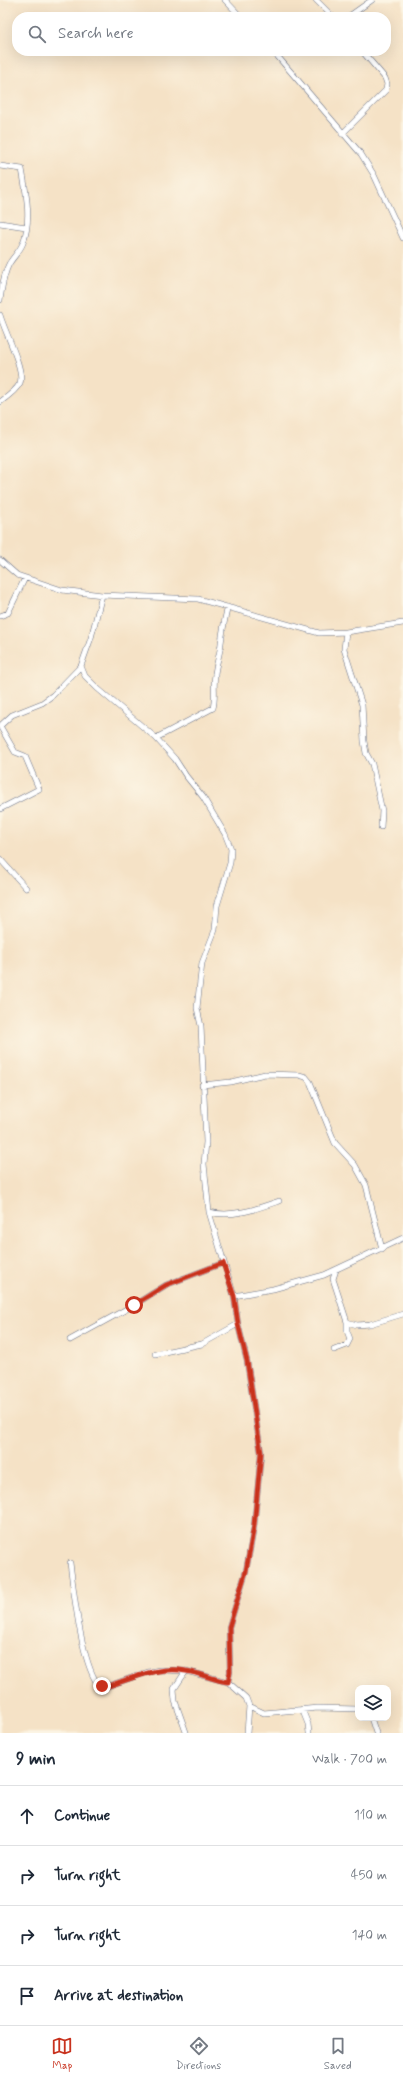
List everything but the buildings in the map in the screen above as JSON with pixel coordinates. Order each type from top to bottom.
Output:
[{"type":"street","points":[[226,0],[237,12]]},
{"type":"street","points":[[316,0],[328,12]]},
{"type":"street","points":[[355,12],[372,0]]},
{"type":"street","points":[[277,56],[308,90],[342,134],[361,154],[374,175],[403,238]]},
{"type":"street","points":[[342,134],[386,90],[387,84],[385,78],[366,56]]},
{"type":"street","points":[[0,166],[22,169],[27,204],[26,226],[23,243],[9,264],[4,276],[0,300]]},
{"type":"street","points":[[0,223],[26,226]]},
{"type":"street","points":[[0,315],[21,371],[20,382],[14,391],[0,402]]},
{"type":"street","points":[[0,560],[17,575],[62,590],[102,595],[198,599],[318,633],[346,632],[403,623]]},
{"type":"street","points":[[0,616],[8,613],[25,578]]},
{"type":"street","points":[[102,595],[91,638],[85,649],[81,666],[84,676],[156,738],[203,797],[225,834],[231,849],[230,863],[217,906],[215,930],[202,964],[196,1008],[201,1026],[202,1085],[206,1142],[204,1164],[209,1212],[234,1296],[238,1324],[247,1361],[261,1453],[254,1526],[246,1571],[229,1627],[230,1672],[228,1682]]},
{"type":"street","points":[[156,738],[213,708],[215,699],[215,673],[221,644],[223,623],[228,607]]},
{"type":"street","points":[[346,632],[344,649],[362,705],[364,741],[366,753],[372,764],[382,811],[381,827]]},
{"type":"street","points":[[0,809],[38,789],[25,756],[15,752],[0,726],[12,715],[42,703],[53,695],[81,666]]},
{"type":"street","points":[[0,859],[26,888]]},
{"type":"street","points":[[202,1085],[231,1082],[265,1074],[299,1075],[306,1077],[310,1082],[335,1143],[356,1165],[366,1185],[382,1249]]},
{"type":"street","points":[[209,1212],[220,1215],[229,1214],[257,1208],[279,1201]]},
{"type":"street","points":[[234,1296],[273,1289],[324,1275],[403,1238]]},
{"type":"street","points":[[70,1340],[134,1305],[166,1285],[223,1263]]},
{"type":"street","points":[[334,1350],[347,1345],[348,1342],[347,1322],[333,1279],[336,1270]]},
{"type":"street","points":[[324,1275],[333,1279]]},
{"type":"street","points":[[347,1322],[356,1325],[370,1324],[403,1314]]},
{"type":"street","points":[[155,1354],[202,1344],[238,1324]]},
{"type":"street","points":[[70,1563],[86,1654],[92,1676],[97,1683],[108,1686],[148,1672],[160,1670],[186,1671],[228,1682],[246,1698],[249,1706],[246,1733]]},
{"type":"street","points":[[186,1671],[174,1689],[175,1701],[186,1732]]},
{"type":"street","points":[[249,1706],[264,1713],[302,1709],[355,1709]]},
{"type":"street","points":[[302,1709],[310,1733]]},
{"type":"street","points":[[372,1721],[376,1733]]},
{"type":"route","points":[[102,1686],[108,1686],[148,1672],[160,1670],[186,1671],[228,1682],[230,1672],[229,1627],[246,1571],[254,1526],[261,1453],[247,1361],[238,1324],[234,1296],[223,1263],[166,1285],[134,1305]]}]
